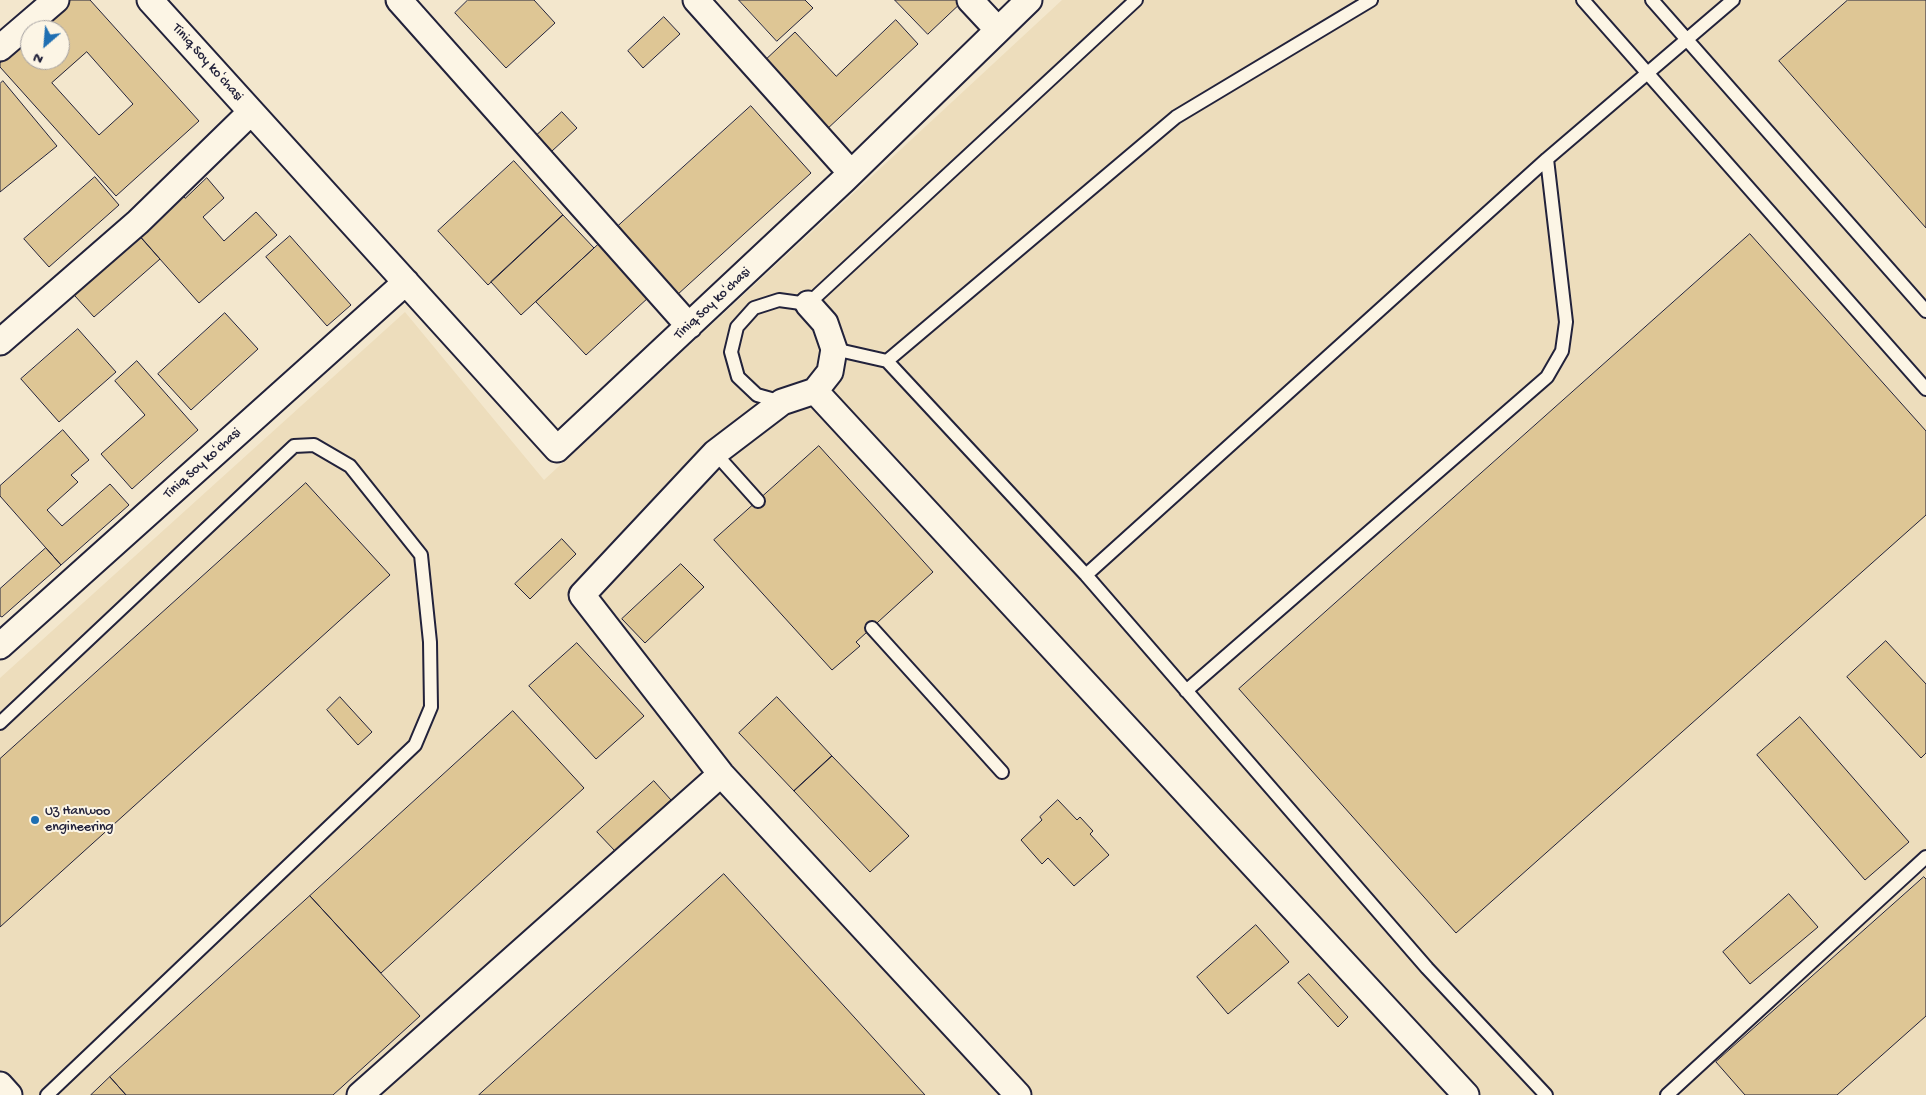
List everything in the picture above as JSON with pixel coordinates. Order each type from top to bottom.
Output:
[{"type":"street","points":[[0,48],[56,0]]},
{"type":"street","name":"Tiniq Soy koʻchasi","points":[[150,0],[558,449],[851,173],[1030,0]]},
{"type":"street","points":[[399,0],[689,326]]},
{"type":"street","points":[[696,0],[851,173]]},
{"type":"street","points":[[970,0],[998,30]]},
{"type":"street","points":[[0,342],[138,222],[252,112]]},
{"type":"street","name":"Tiniq Soy koʻchasi","points":[[0,646],[406,282]]},
{"type":"street","points":[[808,304],[825,323],[834,349],[830,372],[815,391],[782,402],[715,454],[582,595],[721,774],[1018,1095]]},
{"type":"street","points":[[815,391],[1466,1095]]},
{"type":"street","points":[[360,1095],[721,774]]},
{"type":"street","points":[[0,1084],[9,1095]]},
{"type":"lane","points":[[782,402],[757,395],[738,377],[731,352],[737,327],[754,308],[779,300],[808,304],[1136,0]]},
{"type":"lane","points":[[887,361],[1176,117],[1371,0]]},
{"type":"lane","points":[[1583,0],[1926,389]]},
{"type":"lane","points":[[1652,0],[1926,311]]},
{"type":"lane","points":[[1086,574],[1547,160],[1732,0]]},
{"type":"lane","points":[[1186,691],[1548,377],[1562,350],[1566,322],[1547,160]]},
{"type":"lane","points":[[834,349],[887,361],[1086,574],[1427,968],[1546,1095]]},
{"type":"lane","points":[[1916,378],[1926,368]]},
{"type":"lane","points":[[0,723],[294,446],[314,445],[350,466],[422,555],[430,642],[432,707],[415,745],[47,1095]]},
{"type":"lane","points":[[715,454],[758,501]]},
{"type":"lane","points":[[872,628],[1002,772]]},
{"type":"lane","points":[[1667,1095],[1926,857]]},
{"type":"shaded area","points":[[1062,0],[1926,0],[1926,1095],[0,1095],[0,678],[405,312],[544,480]]},
{"type":"building","points":[[70,0],[90,0],[199,121],[116,196],[0,67],[0,63],[20,45],[20,70],[67,70],[52,83],[99,135],[133,104],[87,52],[70,67],[70,20],[48,20]]},
{"type":"building","points":[[468,0],[534,0],[555,23],[506,68],[455,13]]},
{"type":"building","points":[[739,0],[805,0],[813,8],[777,41]]},
{"type":"building","points":[[895,0],[964,0],[928,34]]},
{"type":"building","points":[[1848,0],[1926,0],[1926,228],[1779,61]]},
{"type":"building","points":[[664,17],[680,34],[643,68],[628,51]]},
{"type":"building","points":[[896,20],[918,44],[825,131],[762,63],[795,32],[836,76]]},
{"type":"building","points":[[3,81],[57,146],[0,192],[0,84]]},
{"type":"building","points":[[751,106],[811,173],[677,295],[616,228]]},
{"type":"building","points":[[562,112],[577,128],[552,151],[537,135]]},
{"type":"building","points":[[514,161],[563,215],[488,285],[438,231]]},
{"type":"building","points":[[95,177],[119,205],[49,267],[24,239]]},
{"type":"building","points":[[207,178],[224,198],[203,217],[224,241],[256,212],[277,235],[199,303],[135,231],[180,192],[185,198]]},
{"type":"building","points":[[563,215],[594,248],[521,315],[491,282]]},
{"type":"building","points":[[132,227],[160,259],[94,317],[66,286]]},
{"type":"building","points":[[1750,234],[1926,431],[1926,515],[1456,933],[1239,689]]},
{"type":"building","points":[[290,236],[351,305],[327,326],[266,257]]},
{"type":"building","points":[[600,243],[649,297],[586,355],[536,302]]},
{"type":"building","points":[[225,313],[258,349],[191,410],[158,374]]},
{"type":"building","points":[[78,329],[116,372],[59,422],[21,379]]},
{"type":"building","points":[[137,361],[198,430],[132,489],[101,454],[145,415],[115,381]]},
{"type":"building","points":[[63,430],[89,460],[71,475],[78,482],[47,510],[62,526],[110,484],[129,505],[61,565],[0,496],[0,486]]},
{"type":"building","points":[[819,446],[933,572],[856,642],[860,646],[832,670],[714,540]]},
{"type":"building","points":[[306,483],[390,575],[0,927],[0,759]]},
{"type":"building","points":[[562,539],[576,554],[530,599],[515,584]]},
{"type":"building","points":[[46,548],[61,565],[2,617],[0,616],[0,589]]},
{"type":"building","points":[[681,564],[704,587],[645,643],[622,619]]},
{"type":"building","points":[[1886,641],[1926,684],[1926,753],[1921,758],[1847,677]]},
{"type":"building","points":[[577,643],[644,716],[596,759],[529,686]]},
{"type":"building","points":[[340,697],[372,732],[358,745],[327,710]]},
{"type":"building","points":[[777,697],[832,756],[794,791],[739,733]]},
{"type":"building","points":[[513,711],[584,788],[381,973],[310,896]]},
{"type":"building","points":[[1800,717],[1909,842],[1865,880],[1757,755]]},
{"type":"building","points":[[832,756],[909,836],[870,872],[794,791]]},
{"type":"building","points":[[654,781],[671,800],[615,851],[597,832]]},
{"type":"building","points":[[1058,800],[1077,820],[1080,817],[1093,831],[1090,834],[1109,855],[1074,886],[1048,858],[1042,864],[1021,840],[1042,820],[1040,817]]},
{"type":"building","points":[[724,874],[925,1095],[479,1095]]},
{"type":"building","points":[[1924,877],[1926,879],[1926,1016],[1837,1095],[1745,1095],[1716,1062]]},
{"type":"building","points":[[1789,894],[1818,927],[1750,984],[1723,952]]},
{"type":"building","points":[[310,896],[420,1016],[333,1095],[126,1095],[110,1077]]},
{"type":"building","points":[[1256,925],[1289,962],[1228,1014],[1197,977]]},
{"type":"building","points":[[1309,974],[1348,1017],[1338,1027],[1298,983]]},
{"type":"building","points":[[110,1077],[126,1095],[91,1095]]},
{"type":"place","name":"Uz Hanwoo engineering","points":[[35,820]]}]
